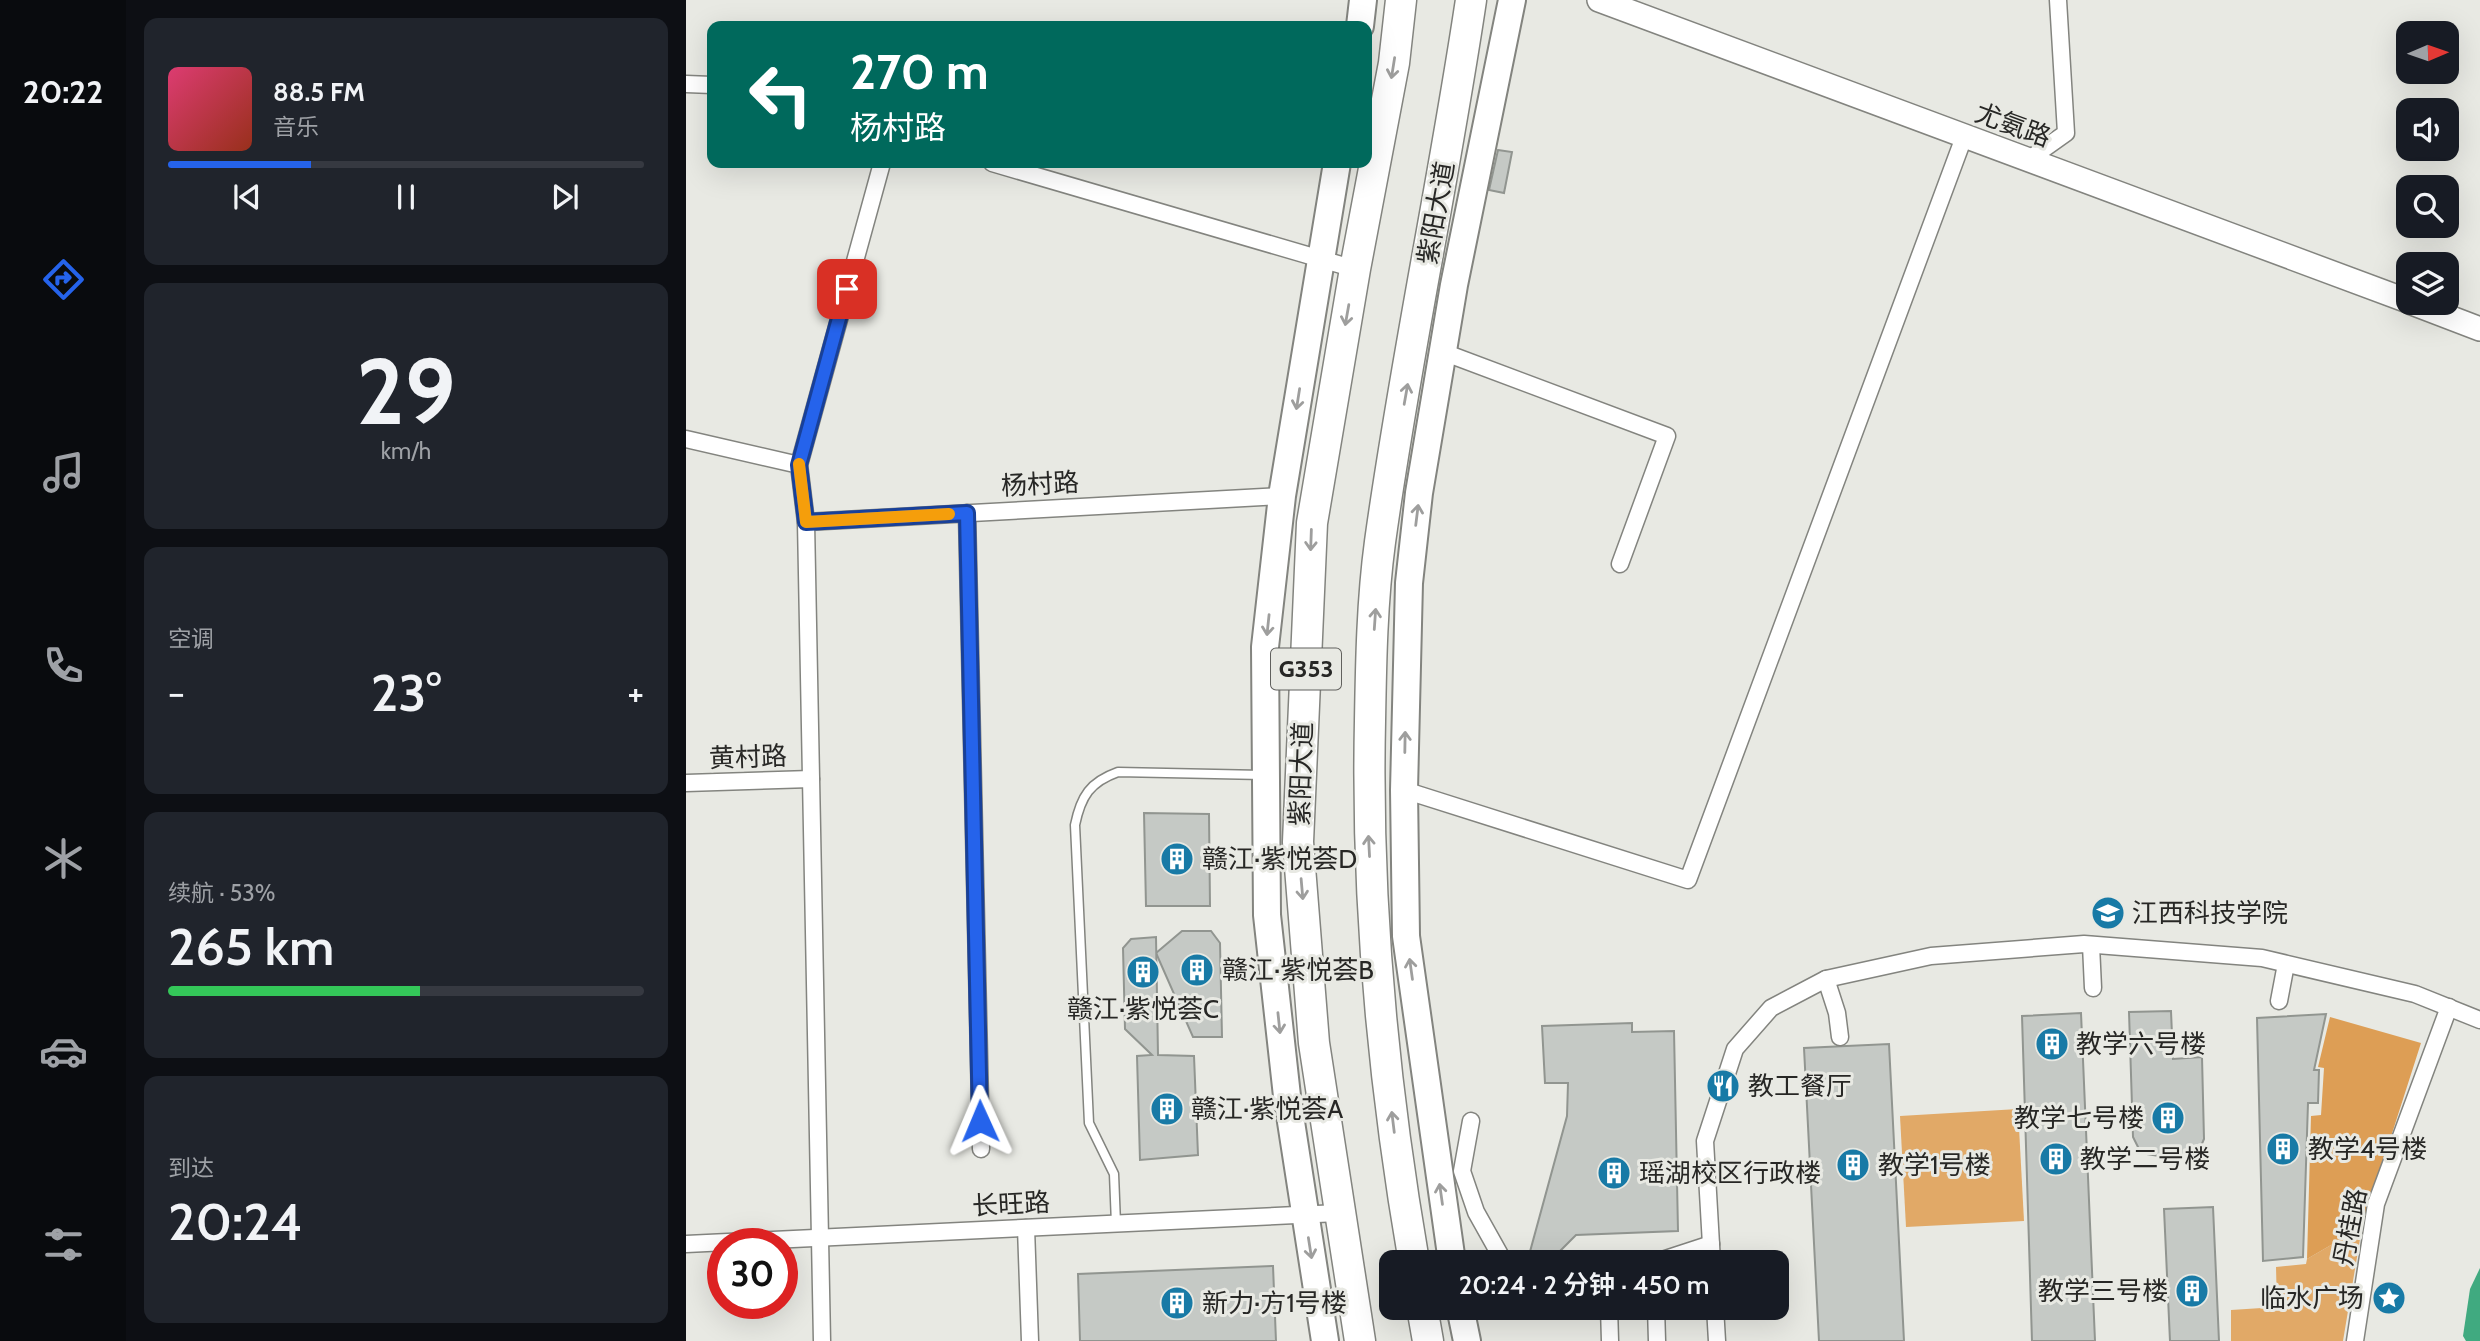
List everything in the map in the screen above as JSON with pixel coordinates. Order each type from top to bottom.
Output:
[{"type":"highway","name":"紫阳大道","points":[[1360,1341],[1338,1213],[1314,1043],[1298,842],[1312,523],[1354,269],[1395,64],[1401,0]]},
{"type":"highway","name":"紫阳大道","points":[[1412,1250],[1385,1055],[1374,945],[1368,818],[1371,668],[1380,544],[1471,0]]},
{"type":"highway","points":[[1424,1320],[1428,1341]]},
{"type":"main road","points":[[1361,21],[1363,0]]},
{"type":"main road","points":[[1450,1250],[1406,936],[1404,790],[1409,583],[1419,493],[1443,352],[1512,0]]},
{"type":"main road","name":"尤氨路","points":[[1599,0],[2396,297]]},
{"type":"main road","points":[[1325,1341],[1287,1096],[1267,915],[1265,648],[1282,496],[1336,168]]},
{"type":"main road","name":"尤氨路","points":[[2444,315],[2480,329]]},
{"type":"main road","points":[[1463,1320],[1467,1341]]},
{"type":"street","points":[[2028,160],[2066,132],[2058,0]]},
{"type":"street","points":[[686,84],[707,85]]},
{"type":"street","points":[[1404,790],[1688,880],[1964,137]]},
{"type":"street","points":[[822,1341],[806,522],[799,465],[881,168]]},
{"type":"street","points":[[1009,168],[1354,269]]},
{"type":"street","points":[[1443,352],[1667,436],[1620,564]]},
{"type":"street","points":[[686,439],[799,465]]},
{"type":"street","name":"杨村路","points":[[806,522],[1282,496]]},
{"type":"street","points":[[967,513],[981,1149]]},
{"type":"street","name":"黄村路","points":[[686,783],[811,779]]},
{"type":"street","points":[[2091,945],[2093,988]]},
{"type":"street","points":[[1711,1250],[1705,1141],[1735,1049],[1771,1008],[1826,979],[1931,956],[2091,945],[2262,958],[2416,994],[2480,1020]]},
{"type":"street","points":[[2279,1001],[2286,964]]},
{"type":"street","points":[[1826,979],[1837,1013],[1840,1037]]},
{"type":"street","name":"丹桂路","points":[[2355,1341],[2376,1204],[2449,1007]]},
{"type":"street","points":[[1471,1121],[1462,1171],[1476,1212],[1497,1250]]},
{"type":"street","name":"长旺路","points":[[686,1244],[1338,1213]]},
{"type":"street","points":[[1026,1228],[1030,1341]]},
{"type":"street","points":[[1693,1250],[1711,1244]]},
{"type":"street","points":[[1609,1320],[1610,1341]]},
{"type":"street","points":[[1656,1320],[1657,1341]]},
{"type":"street","points":[[1716,1320],[1717,1341]]},
{"type":"lane","points":[[1116,1224],[1114,1174],[1090,1123],[1075,825],[1078,812],[1087,793],[1098,779],[1118,772],[1266,776]]},
{"type":"shaded area","points":[[2330,1017],[2421,1043],[2362,1227],[2307,1259],[2311,1116],[2321,1115],[2324,1068],[2318,1067]]},
{"type":"shaded area","points":[[2018,1109],[2024,1221],[1906,1227],[1900,1116]]},
{"type":"shaded area","points":[[2362,1227],[2343,1341],[2231,1341],[2231,1310],[2277,1307],[2276,1267],[2306,1264],[2307,1259]]},
{"type":"shaded area","points":[[2480,1268],[2480,1341],[2466,1341],[2463,1336],[2470,1289]]},
{"type":"building","points":[[1498,150],[1512,152],[1504,193],[1489,190]]},
{"type":"building","name":"赣江·紫悦荟D","points":[[1144,813],[1209,814],[1210,906],[1146,906]]},
{"type":"building","name":"赣江·紫悦荟B","points":[[1182,931],[1211,931],[1220,943],[1222,1037],[1193,1037],[1156,953]]},
{"type":"building","points":[[1156,937],[1158,1055],[1194,1056],[1198,1155],[1140,1160],[1137,1056],[1152,1055],[1125,1029],[1123,948],[1131,939]]},
{"type":"building","points":[[2171,1011],[2173,1059],[2202,1057],[2204,1139],[2201,1146],[2187,1154],[2165,1157],[2141,1153],[2133,1137],[2129,1012]]},
{"type":"building","name":"教学二号楼","points":[[2081,1013],[2095,1341],[2032,1341],[2022,1016]]},
{"type":"building","name":"教学4号楼","points":[[2326,1014],[2314,1070],[2319,1070],[2318,1103],[2308,1103],[2303,1257],[2263,1261],[2257,1018]]},
{"type":"building","name":"瑶湖校区行政楼","points":[[1632,1023],[1632,1032],[1674,1031],[1678,1231],[1576,1235],[1561,1250],[1530,1250],[1567,1116],[1568,1083],[1545,1083],[1542,1026]]},
{"type":"building","name":"教学1号楼","points":[[1889,1044],[1904,1341],[1819,1341],[1804,1048]]},
{"type":"building","name":"教学三号楼","points":[[2213,1207],[2219,1341],[2170,1341],[2164,1209]]},
{"type":"building","name":"新力·方1号楼","points":[[1273,1266],[1276,1341],[1080,1341],[1078,1274]]},
{"type":"slow traffic","points":[[799,464],[806,522],[949,514]]},
{"type":"place","name":"赣江·紫悦荟D","points":[[1177,859]]},
{"type":"place","name":"江西科技学院","points":[[2108,913]]},
{"type":"place","name":"赣江·紫悦荟B","points":[[1197,970]]},
{"type":"place","name":"赣江·紫悦荟C","points":[[1143,972]]},
{"type":"place","name":"教学六号楼","points":[[2052,1044]]},
{"type":"place","name":"教工餐厅","points":[[1723,1086]]},
{"type":"place","name":"赣江·紫悦荟A","points":[[1167,1109]]},
{"type":"place","name":"教学七号楼","points":[[2168,1118]]},
{"type":"place","name":"教学4号楼","points":[[2283,1149]]},
{"type":"place","name":"教学二号楼","points":[[2056,1159]]},
{"type":"place","name":"教学1号楼","points":[[1853,1165]]},
{"type":"place","name":"瑶湖校区行政楼","points":[[1614,1173]]},
{"type":"place","name":"教学三号楼","points":[[2192,1291]]},
{"type":"place","name":"临水广场","points":[[2389,1298]]},
{"type":"place","name":"新力·方1号楼","points":[[1177,1303]]},
{"type":"route","points":[[847,289],[799,465],[806,522],[967,513],[980,1121]]}]
